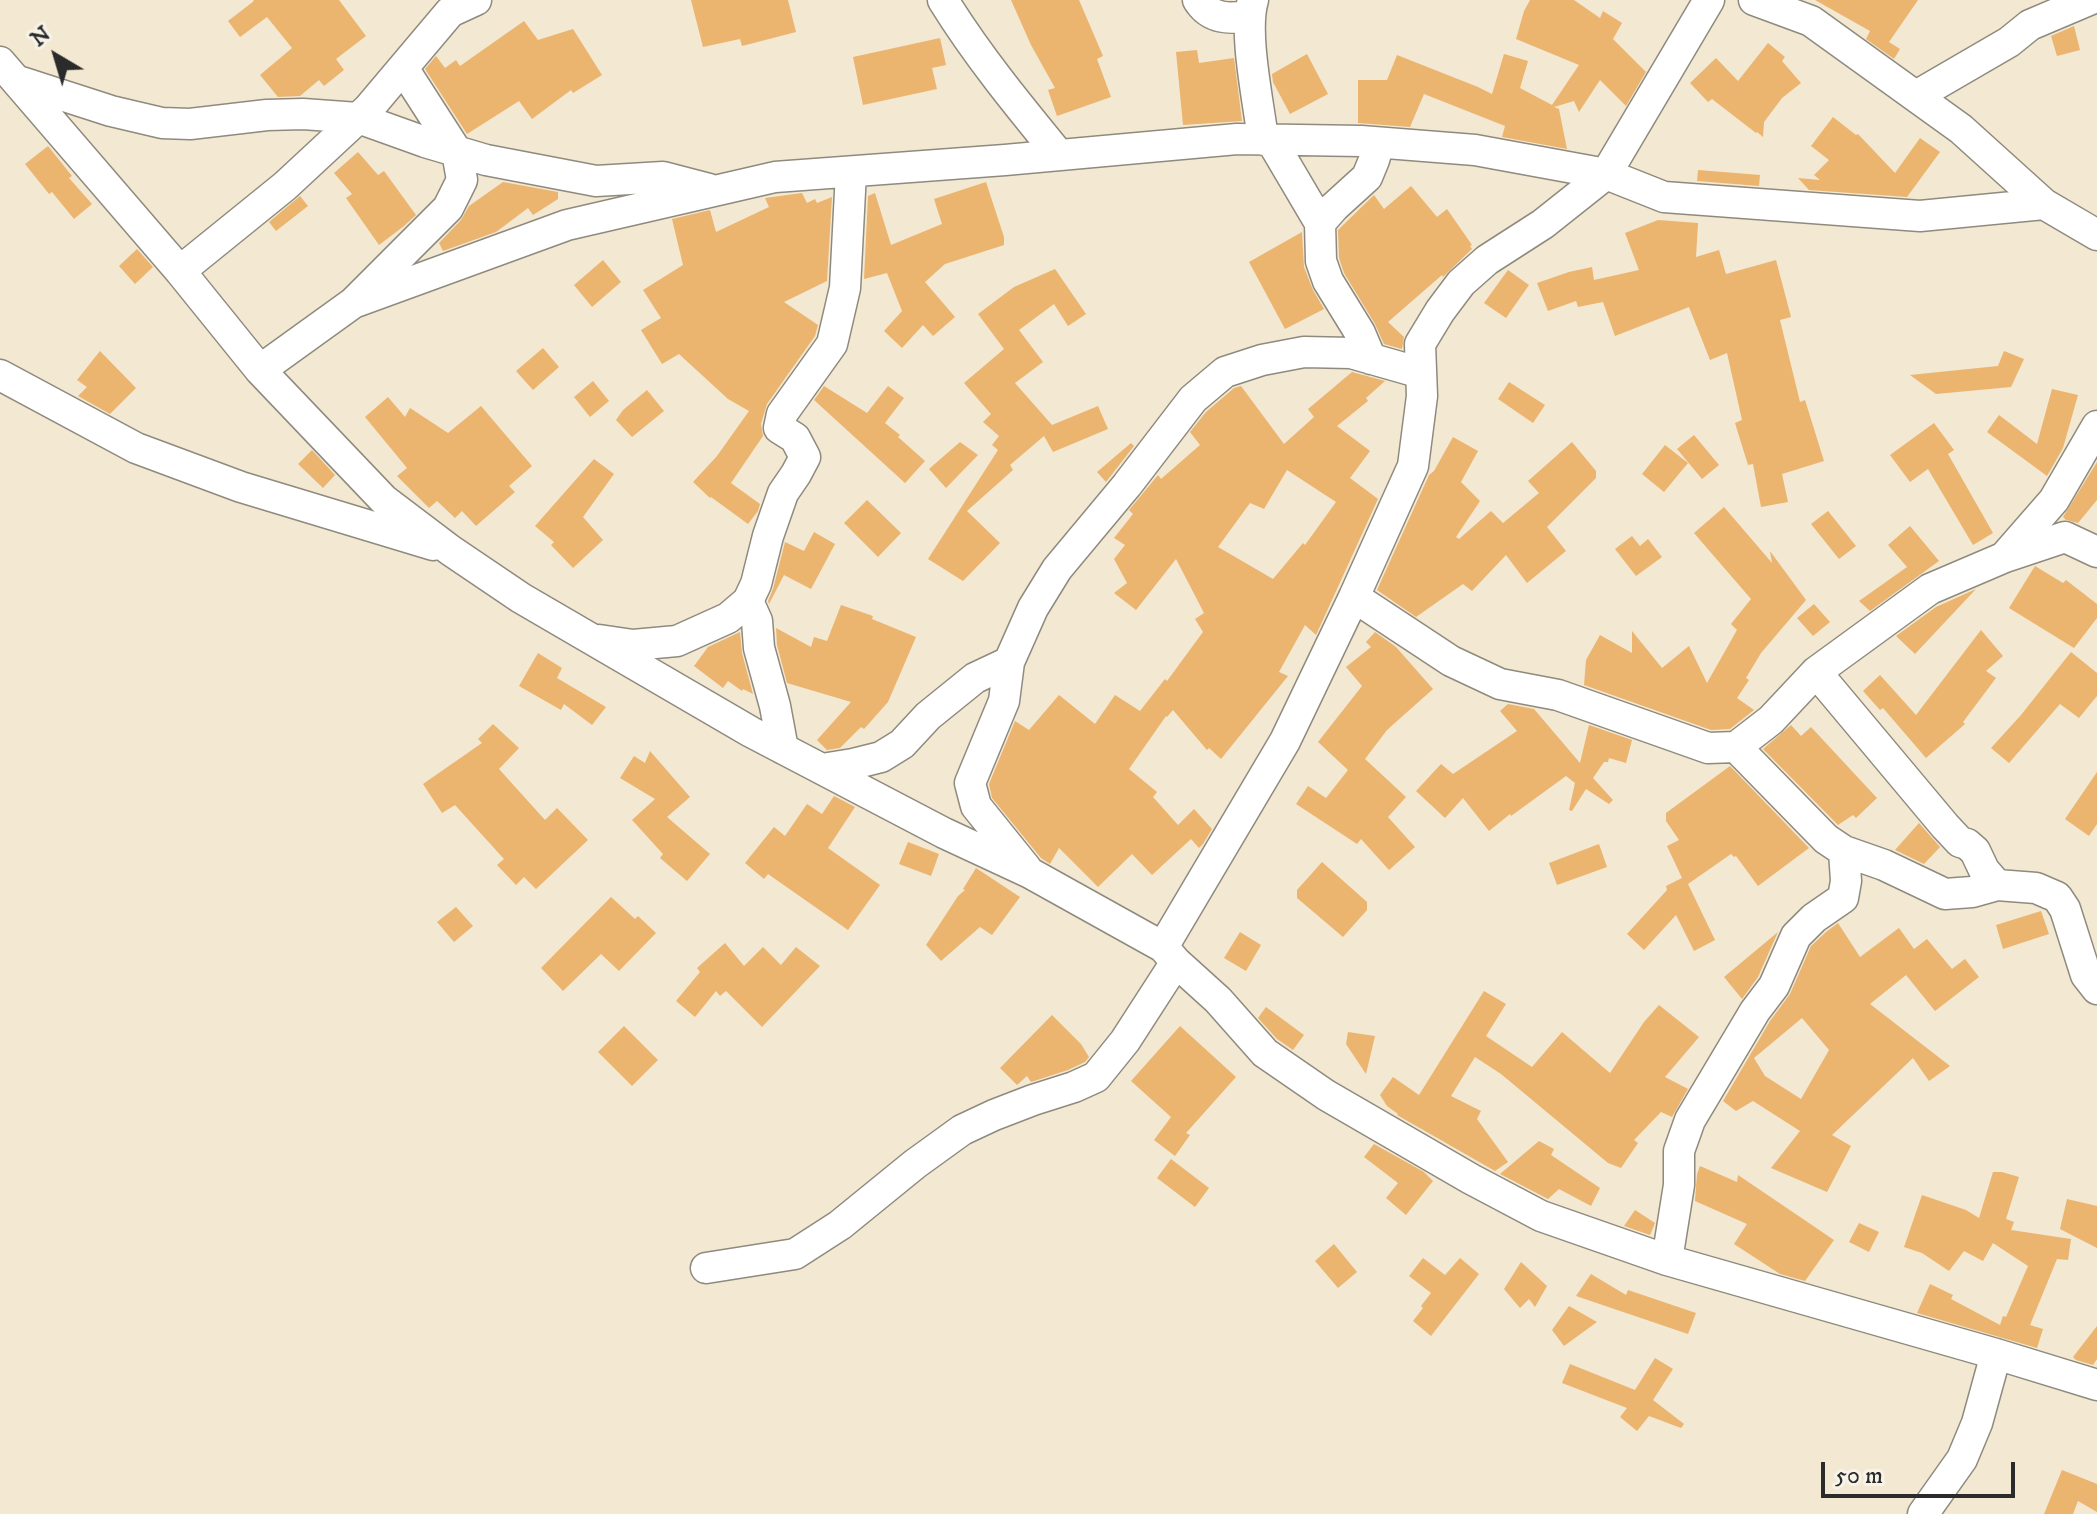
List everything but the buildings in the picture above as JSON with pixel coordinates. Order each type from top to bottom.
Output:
[{"type":"street","points":[[180,271],[285,186],[369,108],[450,12],[476,0]]},
{"type":"street","points":[[943,0],[1006,91],[1059,155]]},
{"type":"street","points":[[1198,0],[1214,14],[1231,20],[1251,8]]},
{"type":"street","points":[[706,1268],[795,1254],[840,1225],[962,1130],[1096,1077],[1125,1041],[1285,741],[1413,466],[1422,396],[1420,344],[1461,283],[1487,260],[1543,224],[1606,174],[1709,0]]},
{"type":"street","points":[[1754,0],[1811,21],[1961,129],[2044,204],[2097,235]]},
{"type":"street","points":[[1916,96],[2009,42],[2030,25],[2089,0]]},
{"type":"street","points":[[1251,8],[1251,45],[1267,140],[1320,223],[1321,261],[1328,281],[1360,333],[1371,359]]},
{"type":"street","points":[[260,370],[353,303],[448,208],[462,180],[457,152],[403,68]]},
{"type":"street","points":[[9,72],[111,111],[162,123],[190,124],[303,114],[358,118],[486,160],[596,181],[663,177],[715,191]]},
{"type":"street","points":[[9,72],[180,271],[260,370],[384,500],[521,598],[783,749],[944,833],[1030,873],[1170,954],[1218,1000],[1265,1053],[1326,1095],[1541,1216],[1667,1260],[2097,1385]]},
{"type":"street","points":[[353,303],[567,225],[775,177],[1237,139],[1379,143],[1475,150],[1606,174],[1664,197],[1920,216],[2044,204]]},
{"type":"street","points":[[1320,223],[1367,177],[1379,143]]},
{"type":"street","points":[[589,639],[633,645],[677,641],[728,618],[748,601],[783,493],[805,457],[795,438],[779,428],[782,414],[832,344],[845,288],[851,172]]},
{"type":"street","points":[[1030,873],[976,806],[970,783],[1004,701],[1009,662],[1033,608],[1057,569],[1193,399],[1225,372],[1262,360],[1304,352],[1351,353],[1421,373]]},
{"type":"street","points":[[0,375],[136,448],[241,487],[450,550]]},
{"type":"street","points":[[2005,557],[2054,500],[2097,426]]},
{"type":"street","points":[[1354,597],[1451,661],[1500,684],[1558,695],[1708,748],[1736,747],[1771,720],[1816,672],[1930,589],[2005,557],[2065,537],[2097,552]]},
{"type":"street","points":[[748,601],[757,621],[759,648],[783,749]]},
{"type":"street","points":[[822,769],[881,757],[902,744],[928,716],[975,678],[1009,662]]},
{"type":"street","points":[[1816,672],[1945,826],[1960,842],[1975,851],[1984,870],[1997,885]]},
{"type":"street","points":[[1736,747],[1826,839],[1844,851],[1884,865],[1945,894],[1972,892],[1997,885],[2036,888],[2057,897],[2065,909],[2086,975],[2097,989]]},
{"type":"street","points":[[1667,1260],[1679,1185],[1679,1151],[1690,1120],[1755,1011],[1774,986],[1796,936],[1814,918],[1843,898],[1846,881],[1844,851]]},
{"type":"street","points":[[1923,1514],[1962,1459],[1977,1423],[1996,1354]]}]
